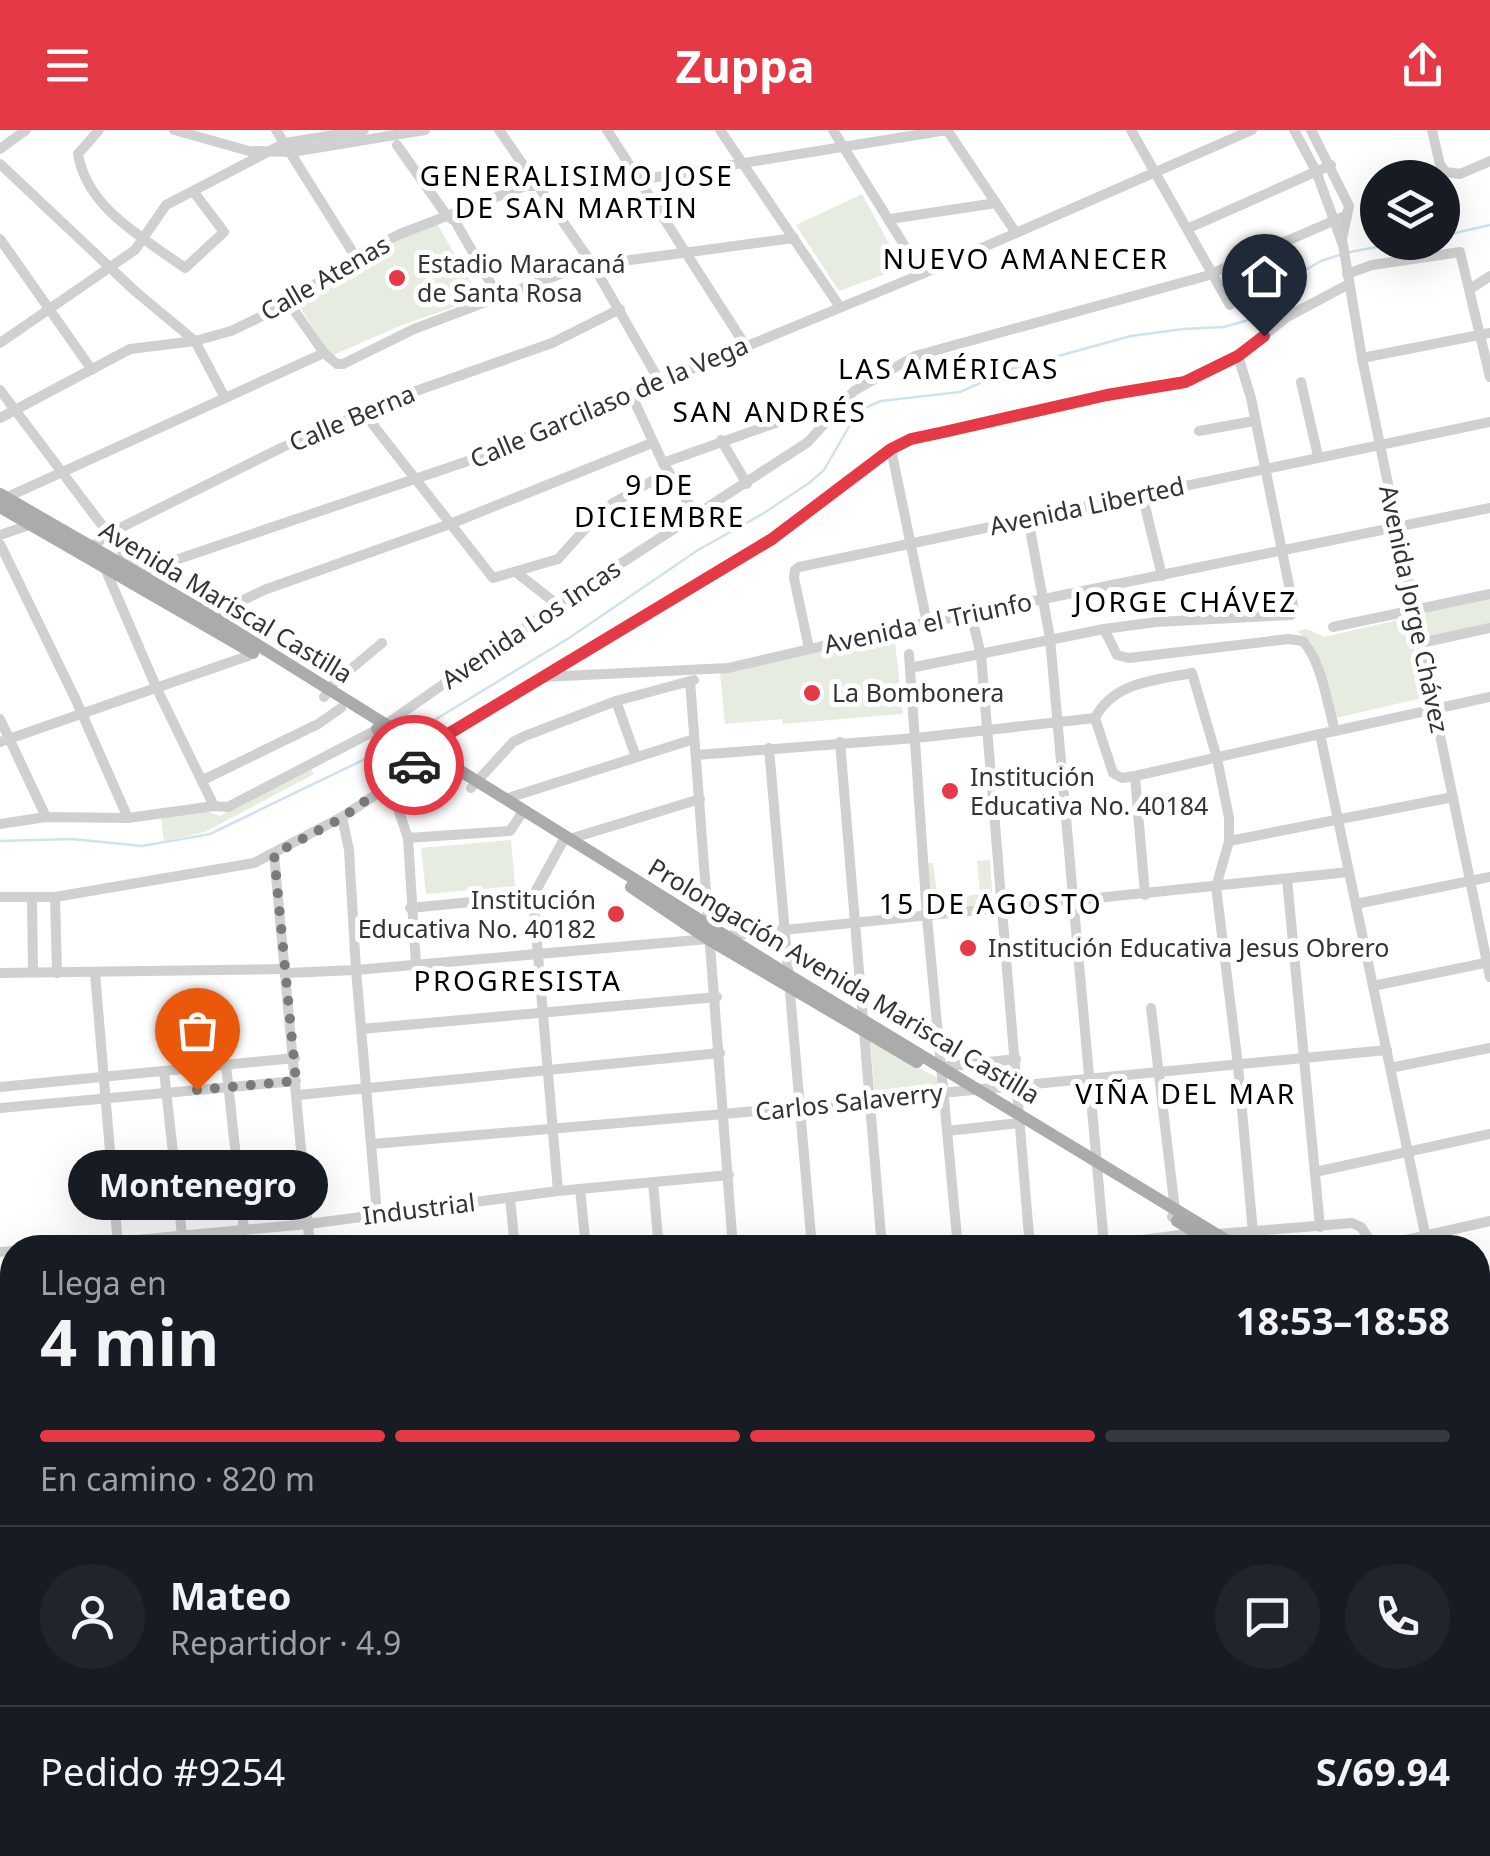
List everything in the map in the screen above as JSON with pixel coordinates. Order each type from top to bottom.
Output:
[{"type":"main road","name":"Avenida Mariscal Castilla","points":[[1,500],[105,568],[206,619]]},
{"type":"main road","name":"Avenida Mariscal Castilla","points":[[34,520],[138,573],[419,751]]},
{"type":"main road","name":"Avenida Mariscal Castilla","points":[[326,694],[341,708],[382,727]]},
{"type":"main road","name":"Prolongación Avenida Mariscal Castilla","points":[[419,751],[1209,1235]]},
{"type":"main road","name":"Prolongación Avenida Mariscal Castilla","points":[[473,785],[506,799],[522,813]]},
{"type":"main road","name":"Prolongación Avenida Mariscal Castilla","points":[[708,931],[726,936],[787,979]]},
{"type":"main road","name":"Prolongación Avenida Mariscal Castilla","points":[[1174,1213],[1203,1235]]},
{"type":"street","points":[[0,149],[26,130]]},
{"type":"street","points":[[100,130],[78,154],[82,175],[122,226],[185,268],[224,232],[193,191]]},
{"type":"street","points":[[174,130],[266,151],[425,130]]},
{"type":"street","points":[[276,130],[355,256]]},
{"type":"street","points":[[288,148],[364,130]]},
{"type":"street","points":[[499,130],[541,186],[588,266],[620,309],[660,382]]},
{"type":"street","points":[[606,130],[745,345]]},
{"type":"street","points":[[720,130],[840,306]]},
{"type":"street","points":[[834,130],[922,274]]},
{"type":"street","points":[[639,180],[947,130],[1016,233]]},
{"type":"street","points":[[1131,130],[1230,304]]},
{"type":"street","name":"Calle Garcilaso de la Vega","points":[[123,578],[417,481],[922,274],[1252,130]]},
{"type":"street","points":[[1294,130],[1316,171],[1343,243]]},
{"type":"street","points":[[1311,130],[1349,206],[1343,243]]},
{"type":"street","points":[[1432,130],[1440,164],[1446,172],[1460,174],[1490,161]]},
{"type":"street","points":[[391,137],[447,216],[455,221],[500,298]]},
{"type":"street","points":[[0,342],[134,250],[166,205],[266,151]]},
{"type":"street","points":[[0,164],[195,341],[224,396]]},
{"type":"street","points":[[1189,228],[1331,166]]},
{"type":"street","name":"Calle Atenas","points":[[0,418],[130,350],[195,341],[231,331],[290,303],[355,256],[525,186],[541,186]]},
{"type":"street","points":[[890,219],[996,203]]},
{"type":"street","name":"Avenida Los Incas","points":[[0,824],[46,817],[128,818],[228,807],[382,727],[558,605],[808,442],[854,392],[915,356],[1214,272],[1347,216]]},
{"type":"street","points":[[290,303],[324,353],[337,364],[344,364],[414,329],[588,266],[794,238]]},
{"type":"street","points":[[0,239],[92,370]]},
{"type":"street","name":"Avenida Jorge Chávez","points":[[1343,243],[1362,358],[1490,976]]},
{"type":"street","points":[[0,897],[54,897],[227,870],[274,854],[342,818],[390,784],[419,751],[772,539],[891,449],[911,439],[1107,395],[1185,382],[1238,356],[1347,275],[1372,265],[1460,252],[1486,334],[1490,376]]},
{"type":"street","points":[[1470,288],[1490,276]]},
{"type":"street","name":"Calle Berna","points":[[96,549],[110,534],[283,447],[364,412],[552,343],[620,309]]},
{"type":"street","points":[[1362,358],[1486,334]]},
{"type":"street","points":[[1,500],[324,353]]},
{"type":"street","points":[[910,668],[1104,628],[1292,615],[1238,356]]},
{"type":"street","points":[[1301,382],[1318,456]]},
{"type":"street","points":[[0,390],[138,573]]},
{"type":"street","points":[[630,394],[652,443],[696,515]]},
{"type":"street","points":[[364,412],[493,578],[558,559],[603,511],[666,468],[721,440],[792,417]]},
{"type":"street","points":[[1200,431],[1254,421]]},
{"type":"street","name":"Avenida Liberted","points":[[809,648],[794,570],[1490,422]]},
{"type":"street","points":[[721,440],[747,484]]},
{"type":"street","points":[[206,619],[264,590],[450,524],[652,443]]},
{"type":"street","points":[[891,449],[926,623]]},
{"type":"street","points":[[1142,494],[1162,576]]},
{"type":"street","name":"Avenida el Triunfo","points":[[540,677],[712,671],[926,623],[1490,508]]},
{"type":"street","points":[[1028,518],[1050,638],[1103,1235]]},
{"type":"street","points":[[0,534],[34,520]]},
{"type":"street","points":[[0,544],[128,818]]},
{"type":"street","points":[[96,549],[214,806]]},
{"type":"street","points":[[517,573],[558,605]]},
{"type":"street","points":[[1332,627],[1490,594]]},
{"type":"street","points":[[971,614],[982,655],[1029,1235]]},
{"type":"street","points":[[1104,628],[1117,655],[1129,658],[1288,639],[1306,644],[1335,730]]},
{"type":"street","points":[[1421,643],[1490,628]]},
{"type":"street","points":[[326,694],[382,644]]},
{"type":"street","points":[[5,740],[158,689],[255,649]]},
{"type":"street","points":[[909,654],[927,917],[957,1235]]},
{"type":"street","points":[[473,785],[513,742],[616,701],[712,671]]},
{"type":"street","points":[[1253,1233],[1238,1064],[1216,887],[1229,841],[1228,818],[1217,758],[1192,673],[1136,684],[1118,692],[1095,718],[1113,773],[1122,778],[1217,758],[1335,730],[1490,698]]},
{"type":"street","points":[[690,681],[733,1235]]},
{"type":"street","points":[[616,701],[636,757]]},
{"type":"street","points":[[203,780],[318,724],[341,708]]},
{"type":"street","points":[[696,755],[916,738],[1095,718]]},
{"type":"street","points":[[0,719],[5,740],[46,817]]},
{"type":"street","points":[[1320,734],[1425,1235]]},
{"type":"street","points":[[506,799],[694,740]]},
{"type":"street","points":[[840,742],[881,1235]]},
{"type":"street","points":[[769,748],[811,1235]]},
{"type":"street","points":[[1135,776],[1144,895]]},
{"type":"street","points":[[390,784],[408,838],[416,965]]},
{"type":"street","points":[[1229,841],[1453,797]]},
{"type":"street","points":[[558,1192],[533,896],[566,840],[700,799]]},
{"type":"street","points":[[408,838],[510,831],[522,813]]},
{"type":"street","points":[[342,818],[349,850],[377,1214]]},
{"type":"street","points":[[274,854],[309,1235]]},
{"type":"street","points":[[726,936],[1349,872]]},
{"type":"street","points":[[1356,904],[1490,876]]},
{"type":"street","points":[[1287,879],[1320,1226]]},
{"type":"street","points":[[410,908],[533,896]]},
{"type":"street","points":[[54,897],[57,973]]},
{"type":"street","points":[[32,898],[33,972]]},
{"type":"street","points":[[0,972],[356,970],[536,954],[708,931]]},
{"type":"street","points":[[1373,986],[1488,962]]},
{"type":"street","points":[[94,972],[117,1235]]},
{"type":"street","points":[[361,1030],[716,997]]},
{"type":"street","points":[[1151,1008],[1174,1213]]},
{"type":"street","points":[[1390,1068],[1490,1048]]},
{"type":"street","name":"Carlos Salaverry","points":[[372,1144],[1387,1050]]},
{"type":"street","points":[[298,1095],[720,1053]]},
{"type":"street","points":[[0,1087],[295,1058]]},
{"type":"street","points":[[942,1071],[1016,1060]]},
{"type":"street","points":[[226,1065],[244,1230]]},
{"type":"street","points":[[164,1071],[182,1235]]},
{"type":"street","points":[[0,1108],[296,1081]]},
{"type":"street","points":[[25,1084],[26,1105]]},
{"type":"street","points":[[948,1131],[1019,1118]]},
{"type":"street","points":[[1315,1172],[1490,1134]]},
{"type":"street","name":"Industrial","points":[[192,1235],[728,1175]]},
{"type":"street","points":[[653,1182],[658,1235]]},
{"type":"street","points":[[580,1189],[585,1235]]},
{"type":"street","points":[[510,1198],[514,1235]]},
{"type":"street","points":[[1448,1235],[1490,1221]]},
{"type":"street","points":[[1244,1235],[1357,1225],[1365,1235]]},
{"type":"street","points":[[1181,1235],[1198,1233]]},
{"type":"shaded area","points":[[862,194],[902,268],[839,291],[796,225]]},
{"type":"shaded area","name":"Estadio Maracaná de Santa Rosa","points":[[436,222],[480,298],[402,325],[331,356],[294,298],[357,258]]},
{"type":"shaded area","points":[[1490,597],[1490,624],[1426,639],[1420,611]]},
{"type":"shaded area","points":[[1402,619],[1409,628],[1426,697],[1331,716],[1312,643],[1297,631],[1307,629],[1324,637]]},
{"type":"shaded area","name":"La Bombonera","points":[[894,633],[903,714],[783,724],[782,719],[725,724],[720,673]]},
{"type":"shaded area","points":[[311,768],[314,774],[205,832],[164,841],[161,818],[205,811],[220,816]]},
{"type":"shaded area","points":[[511,840],[515,886],[426,894],[421,848]]},
{"type":"shaded area","points":[[990,860],[993,903],[929,910],[924,864],[933,863],[938,900],[980,894],[977,861]]},
{"type":"shaded area","points":[[870,1040],[939,1079],[939,1088],[875,1095]]},
{"type":"waterway","points":[[1460,232],[1490,225]]},
{"type":"waterway","points":[[1350,252],[1360,250]]},
{"type":"waterway","points":[[410,735],[809,483],[824,470],[858,411],[881,401],[960,392],[1011,369],[1131,336],[1224,327],[1248,320],[1300,273],[1342,254]]},
{"type":"waterway","points":[[0,841],[72,839],[142,846],[210,834],[394,745]]},
{"type":"way so far","points":[[197,1090],[296,1081],[274,854],[342,818],[414,765]]},
{"type":"place","name":"Estadio Maracaná de Santa Rosa","points":[[397,278]]},
{"type":"place","name":"La Bombonera","points":[[812,693]]},
{"type":"place","name":"Institución Educativa No. 40184","points":[[950,791]]},
{"type":"place","name":"Institución Educativa No. 40182","points":[[616,914]]},
{"type":"place","name":"Institución Educativa Jesus Obrero","points":[[968,948]]},
{"type":"place","name":"Montenegro","points":[[197,1090]]},
{"type":"district","name":"GENERALISIMO JOSE DE SAN MARTIN","points":[[577,192]]},
{"type":"district","name":"NUEVO AMANECER","points":[[1026,259]]},
{"type":"district","name":"LAS AMÉRICAS","points":[[949,369]]},
{"type":"district","name":"SAN ANDRÉS","points":[[770,412]]},
{"type":"district","name":"9 DE DICIEMBRE","points":[[660,501]]},
{"type":"district","name":"JORGE CHÁVEZ","points":[[1186,602]]},
{"type":"district","name":"15 DE AGOSTO","points":[[991,904]]},
{"type":"district","name":"PROGRESISTA","points":[[518,981]]},
{"type":"district","name":"VIÑA DEL MAR","points":[[1186,1094]]},
{"type":"route","points":[[414,765],[440,739],[772,539],[891,449],[911,439],[1107,395],[1185,382],[1238,356],[1264,336]]}]
